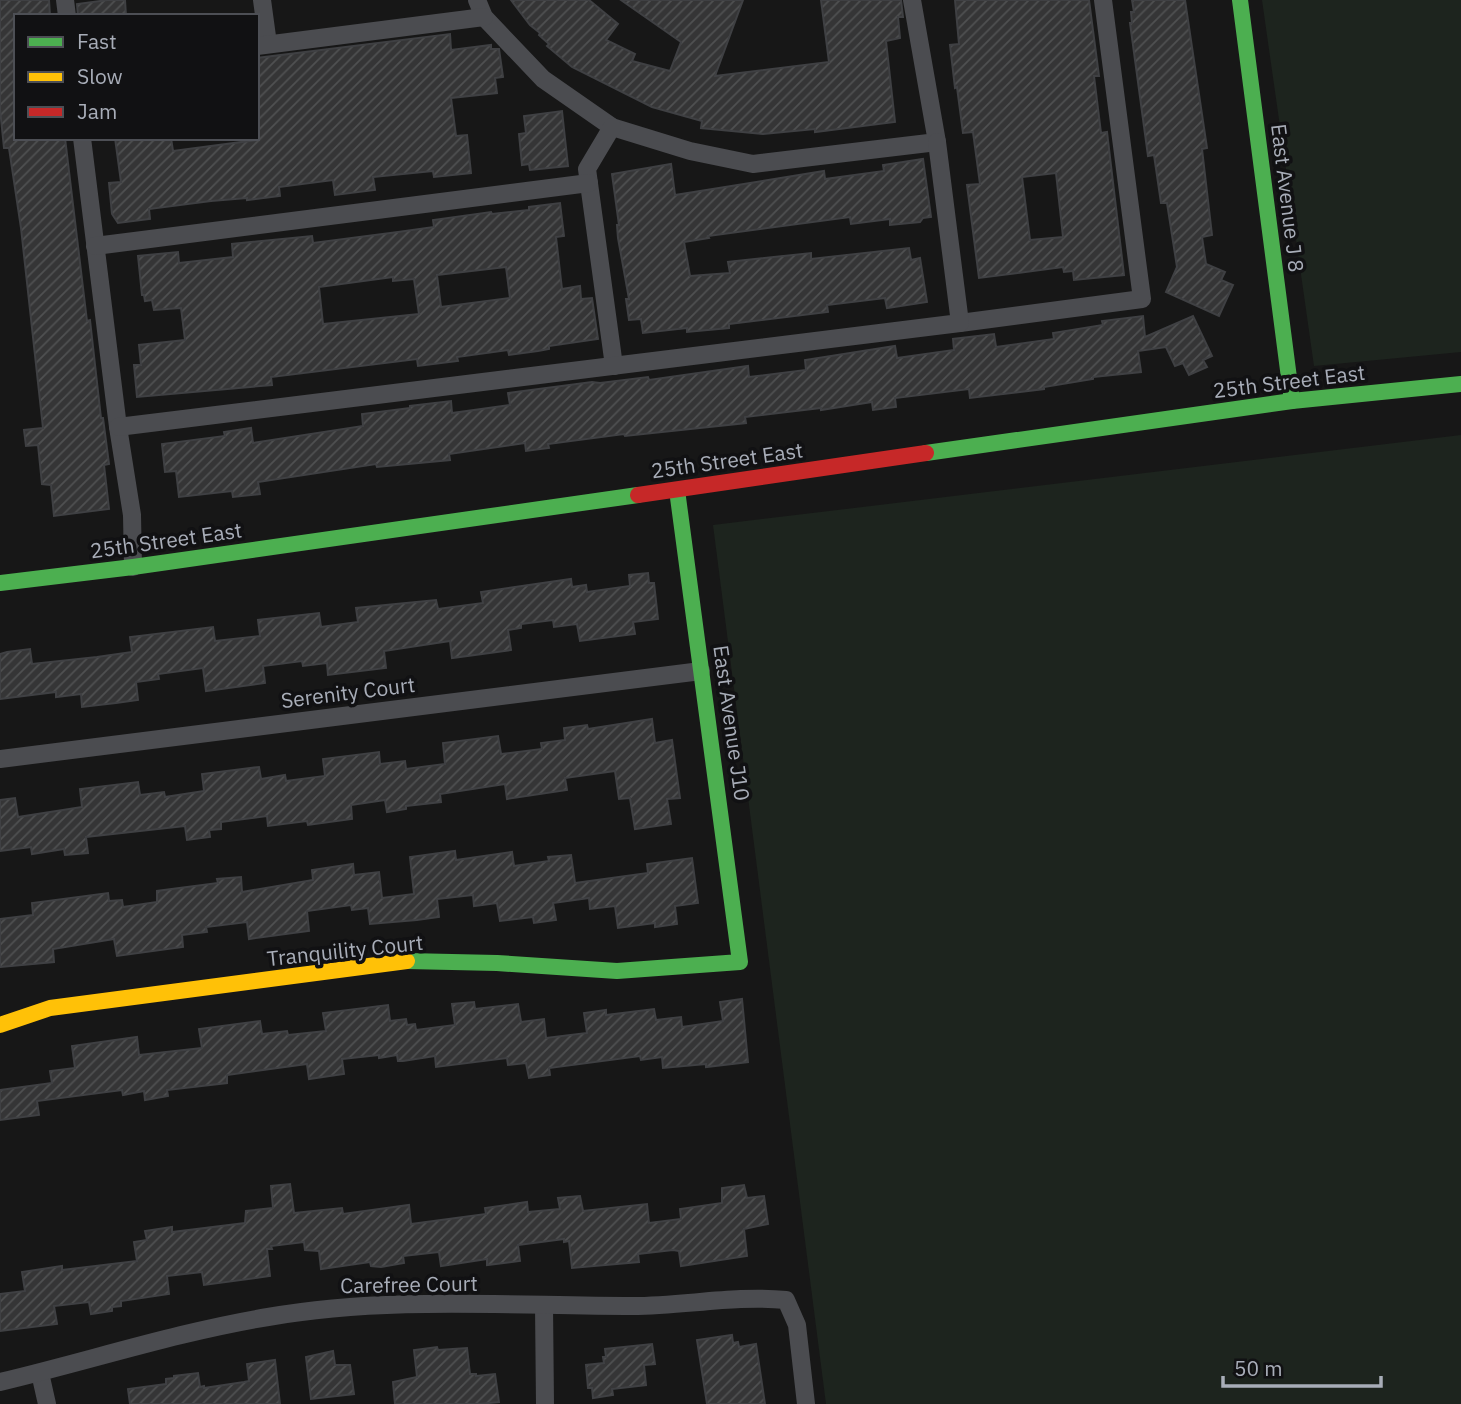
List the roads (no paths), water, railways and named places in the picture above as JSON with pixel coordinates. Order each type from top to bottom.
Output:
[{"type":"street","points":[[262,0],[263,45],[481,8],[543,79],[612,127],[690,152],[752,164],[937,142]]},
{"type":"street","points":[[912,0],[937,142],[960,323]]},
{"type":"street","points":[[118,427],[1142,299],[1103,0]]},
{"type":"street","name":"East Avenue J 8","points":[[1240,0],[1292,401]]},
{"type":"street","points":[[612,127],[587,169],[614,366]]},
{"type":"street","points":[[82,140],[118,427],[132,515],[133,567]]},
{"type":"street","points":[[95,246],[589,183]]},
{"type":"street","name":"25th Street East","points":[[0,583],[133,567],[1292,401],[1461,384]]},
{"type":"street","name":"East Avenue J10","points":[[677,490],[740,962]]},
{"type":"street","name":"Serenity Court","points":[[0,760],[701,671]]},
{"type":"street","name":"Tranquility Court","points":[[0,1025],[50,1009],[408,961],[497,963],[617,971],[740,962]]},
{"type":"street","name":"Carefree Court","points":[[0,1382],[177,1335],[269,1316],[379,1304],[665,1306],[761,1298],[786,1300],[797,1325],[806,1404]]},
{"type":"street","points":[[544,1306],[545,1404]]},
{"type":"street","points":[[40,1373],[47,1404]]}]
